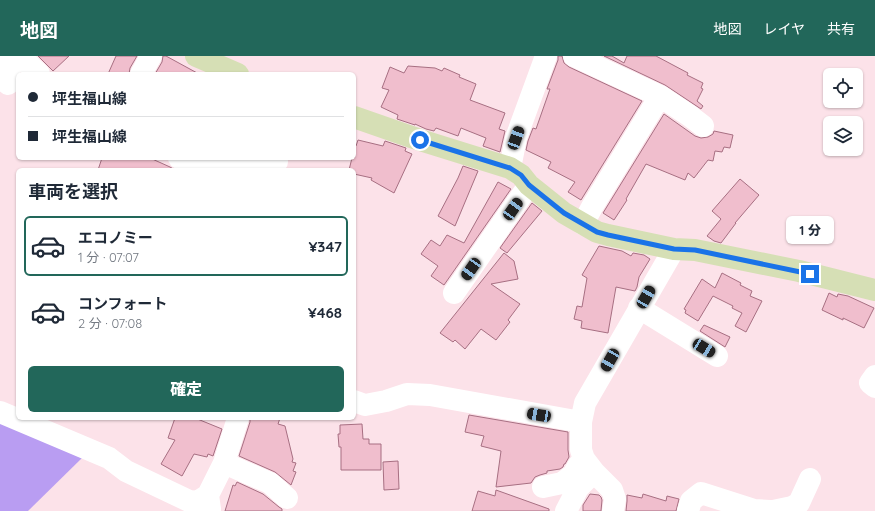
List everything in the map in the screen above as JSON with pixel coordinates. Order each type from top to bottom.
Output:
[{"type":"main road","points":[[196,56],[223,71]]},
{"type":"main road","points":[[356,117],[420,140],[510,168],[521,175],[529,185],[564,213],[597,232],[674,249],[695,250],[792,270],[875,290]]},
{"type":"street","points":[[8,84],[11,56]]},
{"type":"street","points":[[20,56],[37,72]]},
{"type":"street","points":[[142,72],[151,56]]},
{"type":"street","points":[[510,168],[516,138],[546,56]]},
{"type":"street","points":[[574,56],[660,96],[703,126]]},
{"type":"street","points":[[583,224],[660,96]]},
{"type":"street","points":[[184,160],[206,163],[277,162]]},
{"type":"street","points":[[454,293],[529,185]]},
{"type":"street","points":[[613,511],[614,499],[612,490],[589,466],[581,450],[582,422],[585,403],[674,249]]},
{"type":"street","points":[[639,308],[717,356]]},
{"type":"street","points":[[875,376],[870,383],[875,387]]},
{"type":"street","points":[[356,402],[365,405],[386,401],[407,394],[430,395],[582,422]]},
{"type":"street","points":[[0,412],[16,419]]},
{"type":"street","points":[[19,420],[109,458],[126,471],[189,502],[209,503],[224,463],[237,420]]},
{"type":"street","points":[[224,463],[270,483],[287,498]]},
{"type":"street","points":[[543,487],[562,483],[573,475],[578,466],[589,466]]},
{"type":"street","points":[[566,511],[589,466]]},
{"type":"street","points":[[688,511],[690,501],[701,493],[754,510],[771,511],[792,507],[799,503],[810,479]]},
{"type":"shaded area","points":[[0,423],[82,458],[28,511],[0,511]]},
{"type":"building","points":[[38,56],[69,56],[53,71]]},
{"type":"building","points":[[116,56],[137,56],[129,72],[109,72]]},
{"type":"building","points":[[163,56],[166,56],[195,72],[156,72],[162,62]]},
{"type":"building","points":[[558,56],[562,56],[564,63],[569,67],[642,101],[581,200],[568,192],[575,182],[548,168],[551,162],[526,150],[533,128],[536,129],[550,89],[547,89],[558,60]]},
{"type":"building","points":[[604,56],[612,56],[624,63],[627,56],[656,56],[703,83],[701,88],[703,89],[697,101],[703,106],[701,109],[665,85]]},
{"type":"building","points":[[408,66],[435,68],[442,71],[444,68],[460,75],[459,77],[476,84],[470,100],[505,113],[499,129],[505,131],[500,152],[483,146],[486,138],[461,128],[458,136],[436,128],[434,131],[426,129],[397,119],[398,115],[381,107],[389,90],[382,88],[390,67],[404,73]]},
{"type":"building","points":[[664,114],[695,136],[701,138],[708,137],[713,134],[714,131],[733,135],[730,148],[724,147],[722,152],[715,151],[713,161],[708,160],[694,178],[688,173],[685,180],[646,164],[626,199],[627,200],[614,220],[603,213]]},
{"type":"building","points":[[358,140],[383,146],[385,141],[406,148],[405,151],[412,154],[394,193],[371,180],[372,178],[356,174],[356,168],[350,168],[352,160],[356,160],[356,146]]},
{"type":"building","points":[[101,160],[154,160],[172,168],[99,168]]},
{"type":"building","points":[[463,166],[478,171],[455,226],[438,216]]},
{"type":"building","points":[[740,179],[759,195],[735,223],[721,243],[714,241],[707,236],[721,219],[712,211]]},
{"type":"building","points":[[498,182],[511,189],[444,285],[431,276],[438,266],[421,254],[431,240],[440,246],[447,235],[464,243]]},
{"type":"building","points":[[532,203],[542,211],[507,253],[500,248]]},
{"type":"building","points":[[599,246],[622,251],[631,256],[633,253],[644,255],[650,259],[639,277],[635,291],[616,287],[608,333],[581,328],[582,321],[574,319],[577,306],[582,307],[587,278],[582,275]]},
{"type":"building","points":[[504,253],[514,261],[518,279],[491,284],[520,304],[508,320],[510,322],[496,340],[481,329],[465,349],[455,340],[453,342],[440,333]]},
{"type":"building","points":[[722,273],[741,283],[740,285],[752,291],[750,296],[762,301],[746,332],[735,326],[742,313],[732,308],[733,306],[713,296],[698,321],[685,313],[686,310],[684,309],[702,279],[715,288]]},
{"type":"building","points":[[829,293],[837,297],[838,294],[848,296],[874,308],[864,328],[822,310]]},
{"type":"building","points":[[704,325],[730,337],[725,347],[700,331]]},
{"type":"building","points":[[469,415],[568,432],[569,457],[563,467],[560,469],[547,471],[547,473],[535,477],[531,483],[496,487],[501,451],[481,446],[484,436],[465,432]]},
{"type":"building","points":[[174,420],[200,420],[222,429],[213,456],[208,454],[207,457],[194,454],[182,476],[161,464],[175,440],[168,438]]},
{"type":"building","points":[[250,420],[279,420],[278,424],[285,426],[293,459],[292,462],[296,463],[293,471],[296,472],[291,485],[275,472],[239,456]]},
{"type":"building","points":[[362,424],[363,439],[369,439],[369,444],[381,444],[381,470],[341,470],[341,447],[339,447],[338,434],[340,434],[340,425]]},
{"type":"building","points":[[398,461],[399,489],[384,490],[383,462]]},
{"type":"building","points":[[237,482],[263,494],[282,509],[282,511],[225,511],[233,485],[235,486]]},
{"type":"building","points":[[496,490],[549,509],[549,511],[472,511],[478,491],[495,496]]},
{"type":"building","points":[[590,494],[599,495],[601,497],[601,511],[583,511],[583,505]]},
{"type":"building","points":[[643,494],[666,501],[667,496],[679,499],[676,511],[626,511],[627,495],[642,498]]},
{"type":"route","points":[[420,140],[510,168],[521,175],[529,185],[541,193],[564,213],[597,232],[674,249],[695,250],[810,274]]}]
